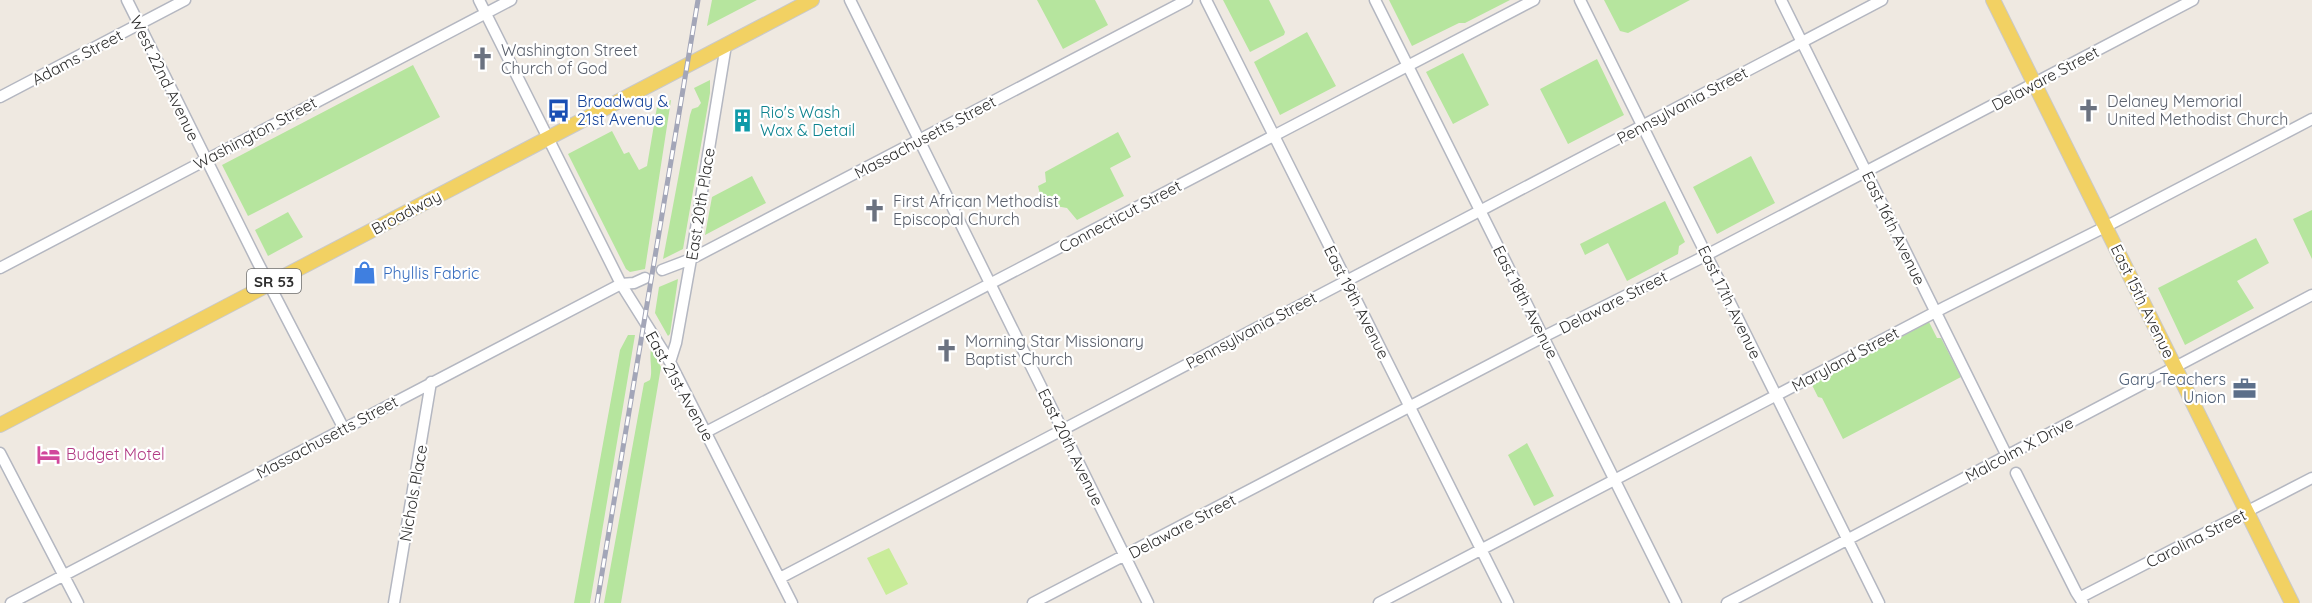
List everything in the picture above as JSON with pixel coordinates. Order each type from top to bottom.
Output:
[{"type":"main road","name":"Broadway","points":[[0,425],[812,0]]},
{"type":"main road","name":"East 15th Avenue","points":[[1993,0],[2292,603]]},
{"type":"street","name":"West 22nd Avenue","points":[[127,0],[268,284],[344,429]]},
{"type":"street","name":"Adams Street","points":[[0,97],[185,0]]},
{"type":"street","name":"East 21st Avenue","points":[[479,0],[621,284],[670,362],[792,603]]},
{"type":"street","name":"Washington Street","points":[[0,268],[511,0]]},
{"type":"street","name":"East 20th Avenue","points":[[850,0],[1149,603]]},
{"type":"street","name":"Massachusetts Street","points":[[662,270],[691,259],[1187,0]]},
{"type":"street","name":"East 19th Avenue","points":[[1206,0],[1508,603]]},
{"type":"street","name":"East 18th Avenue","points":[[1375,0],[1676,603]]},
{"type":"street","name":"Connecticut Street","points":[[706,432],[1534,0]]},
{"type":"street","name":"East 17th Avenue","points":[[1580,0],[1879,603]]},
{"type":"street","name":"East 16th Avenue","points":[[1781,0],[2007,456]]},
{"type":"street","name":"Pennsylvania Street","points":[[780,578],[1882,0]]},
{"type":"street","name":"Delaware Street","points":[[1033,603],[2193,0]]},
{"type":"street","name":"East 20th Place","points":[[670,362],[676,343],[691,259],[726,45]]},
{"type":"street","name":"Maryland Street","points":[[1379,603],[1935,312],[2105,227],[2312,119]]},
{"type":"street","name":"Massachusetts Street","points":[[11,603],[621,284],[634,283],[645,278]]},
{"type":"street","name":"Malcolm X Drive","points":[[1727,603],[2312,295]]},
{"type":"street","name":"Nichols Place","points":[[394,603],[431,382]]},
{"type":"street","points":[[0,453],[78,603]]},
{"type":"street","points":[[2016,473],[2073,587],[2082,600]]},
{"type":"street","name":"Carolina Street","points":[[2082,600],[2312,478]]},
{"type":"green space","points":[[712,0],[757,0],[707,26]]},
{"type":"green space","points":[[1037,0],[1095,0],[1108,25],[1063,49]]},
{"type":"green space","points":[[1223,0],[1269,0],[1285,32],[1284,35],[1250,52]]},
{"type":"green space","points":[[1389,0],[1510,0],[1412,46]]},
{"type":"green space","points":[[1604,0],[1690,0],[1628,33],[1620,31]]},
{"type":"green space","points":[[1307,32],[1336,86],[1280,115],[1254,62]]},
{"type":"green space","points":[[1463,53],[1489,105],[1453,124],[1426,72]]},
{"type":"green space","points":[[1597,59],[1624,115],[1568,144],[1540,89]]},
{"type":"green space","points":[[413,65],[440,117],[248,216],[222,165]]},
{"type":"green space","points":[[710,80],[710,93],[683,249],[663,259],[690,115],[692,109],[701,103],[694,88]]},
{"type":"green space","points":[[671,100],[645,269],[630,272],[626,269],[568,154],[612,131],[624,154],[629,152],[639,170],[647,166],[657,107]]},
{"type":"green space","points":[[1118,132],[1131,157],[1110,168],[1124,196],[1077,220],[1067,208],[1050,205],[1041,198],[1038,186],[1046,182],[1045,172]]},
{"type":"green space","points":[[1751,156],[1775,203],[1717,234],[1693,187]]},
{"type":"green space","points":[[752,176],[766,203],[705,235],[712,197]]},
{"type":"green space","points":[[1665,201],[1685,242],[1679,246],[1678,254],[1627,281],[1608,243],[1585,255],[1580,244]]},
{"type":"green space","points":[[2312,210],[2312,259],[2293,219]]},
{"type":"green space","points":[[288,212],[303,237],[268,256],[255,230]]},
{"type":"green space","points":[[2256,238],[2269,263],[2237,281],[2254,308],[2185,345],[2158,288]]},
{"type":"green space","points":[[678,279],[668,336],[655,313],[659,287]]},
{"type":"green space","points":[[1929,322],[1937,338],[1941,338],[1961,377],[1843,439],[1822,398],[1818,397],[1812,385]]},
{"type":"green space","points":[[628,335],[635,335],[590,603],[574,603],[620,350]]},
{"type":"green space","points":[[651,349],[661,367],[621,603],[604,603],[644,383],[650,380],[651,376]]},
{"type":"green space","points":[[1527,443],[1554,496],[1534,506],[1508,455]]},
{"type":"green space","points":[[889,548],[908,584],[886,595],[867,558]]},
{"type":"railway","points":[[597,603],[698,0]]},
{"type":"place","name":"Washington Street Church of God","points":[[483,59]]},
{"type":"place","name":"Broadway & 21st Avenue","points":[[559,110]]},
{"type":"place","name":"Delaney Memorial United Methodist Church","points":[[2089,110]]},
{"type":"place","name":"Rio's Wash Wax & Detail","points":[[742,121]]},
{"type":"place","name":"First African Methodist Episcopal Church","points":[[875,210]]},
{"type":"place","name":"Phyllis Fabric","points":[[365,273]]},
{"type":"place","name":"Morning Star Missionary Baptist Church","points":[[947,350]]},
{"type":"place","name":"Gary Teachers Union","points":[[2244,388]]},
{"type":"place","name":"Budget Motel","points":[[48,454]]}]
